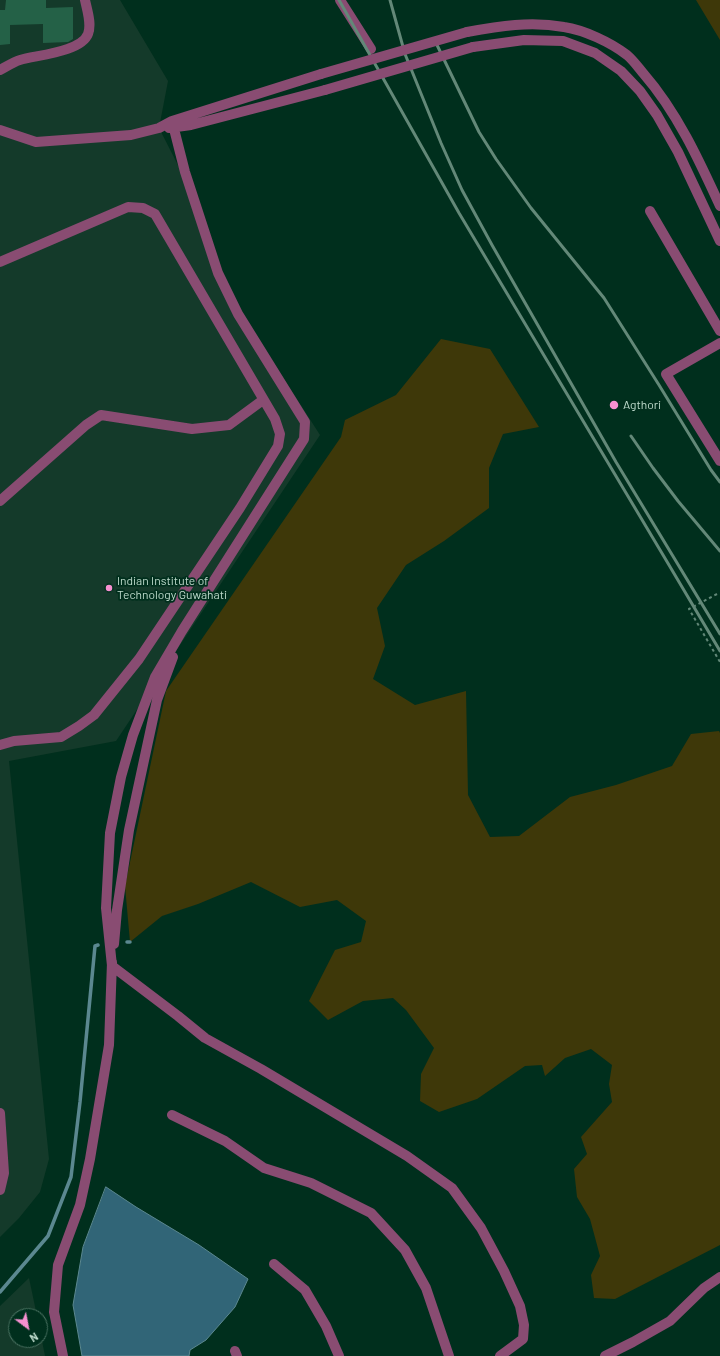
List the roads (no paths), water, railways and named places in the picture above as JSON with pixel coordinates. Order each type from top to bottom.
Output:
[{"type":"street","points":[[0,70],[19,60],[70,48],[80,42],[88,35],[90,27],[85,0]]},
{"type":"street","points":[[340,0],[371,49]]},
{"type":"street","points":[[0,130],[36,142],[131,136],[173,124],[321,74],[467,32],[500,26],[528,24],[564,27],[592,36],[616,48],[628,56],[652,83],[687,137],[720,206]]},
{"type":"street","points":[[173,124],[325,90],[473,47],[524,40],[563,41],[595,53],[620,71],[640,91],[657,115],[678,152],[720,241]]},
{"type":"street","points":[[173,124],[185,172],[218,273],[238,314],[305,422],[304,439],[182,631],[155,677],[133,735],[121,777],[110,833],[106,908],[112,966],[205,1038],[261,1069],[407,1156],[452,1188],[481,1228],[504,1271],[520,1306],[524,1325],[523,1339],[500,1356]]},
{"type":"street","points":[[0,262],[128,206],[143,208],[155,214],[275,419],[280,434],[278,446],[240,508],[139,659],[94,715],[61,737],[0,745]]},
{"type":"street","points":[[650,211],[720,331]]},
{"type":"street","points":[[720,343],[666,374],[720,461]]},
{"type":"street","points":[[0,501],[86,425],[101,414],[192,429],[229,425],[263,400]]},
{"type":"street","points":[[63,1356],[54,1312],[58,1265],[80,1205],[90,1159],[109,1045],[112,966],[117,910],[129,830],[157,700],[182,631]]},
{"type":"street","points":[[0,1113],[4,1173],[0,1190]]},
{"type":"street","points":[[172,1115],[225,1141],[264,1168],[311,1183],[371,1213],[405,1250],[426,1288],[448,1356]]},
{"type":"street","points":[[274,1264],[305,1290],[326,1326],[339,1356]]},
{"type":"street","points":[[605,1356],[670,1322],[704,1288],[720,1277]]},
{"type":"water","points":[[106,1187],[199,1245],[248,1279],[235,1307],[206,1340],[190,1350],[189,1356],[82,1356],[73,1305],[83,1247]]},
{"type":"waterway","points":[[0,1292],[48,1236],[71,1177],[80,1102],[95,946],[98,945]]},
{"type":"railway","points":[[339,0],[459,213],[669,565]]},
{"type":"railway","points":[[390,0],[405,54],[441,143],[462,190],[616,462],[720,634]]},
{"type":"railway","points":[[437,45],[479,132],[496,159],[531,208],[604,298],[711,470],[720,482]]},
{"type":"railway","points":[[631,436],[678,501],[720,551]]},
{"type":"railway","points":[[666,560],[720,651]]},
{"type":"place","name":"Agthori","points":[[614,405]]},
{"type":"place","name":"Indian Institute of Technology Guwahati","points":[[109,588]]}]
